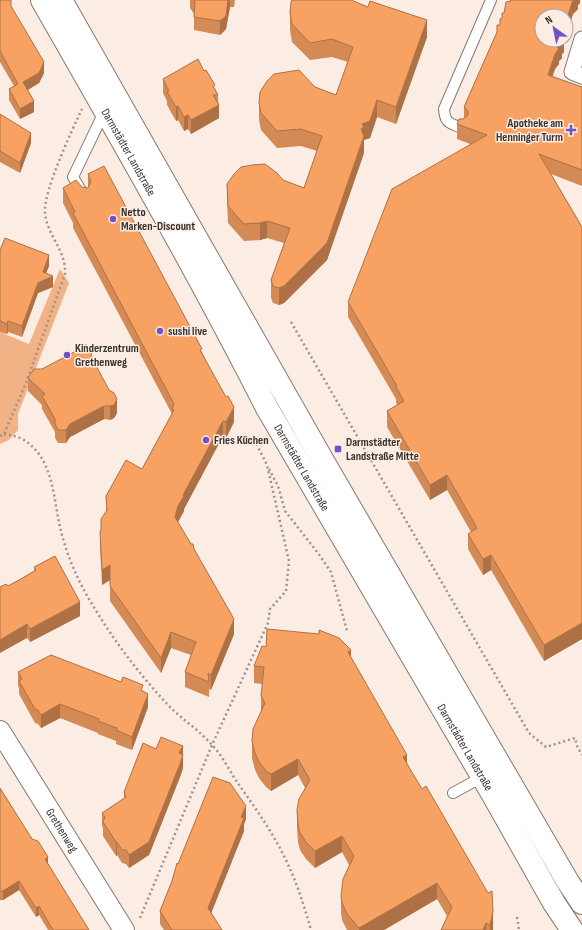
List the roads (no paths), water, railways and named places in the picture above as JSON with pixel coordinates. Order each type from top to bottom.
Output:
[{"type":"main road","name":"Darmstädter Landstraße","points":[[42,0],[234,342],[267,408],[554,903],[572,930]]},
{"type":"main road","name":"Darmstädter Landstraße","points":[[61,0],[323,461],[500,766],[568,882],[582,903]]},
{"type":"street","points":[[582,39],[572,72],[582,76]]},
{"type":"street","name":"Grethenweg","points":[[0,731],[131,926]]},
{"type":"lane","points":[[462,128],[449,123],[445,118],[444,109],[491,0]]},
{"type":"lane","points":[[85,198],[73,177],[105,110]]},
{"type":"lane","points":[[453,793],[482,778],[500,766]]},
{"type":"place","name":"Apotheke am Henninger Turm","points":[[571,130]]},
{"type":"place","name":"Netto Marken-Discount","points":[[113,219]]},
{"type":"place","name":"sushi live","points":[[160,331]]},
{"type":"place","name":"Kinderzentrum Grethenweg","points":[[67,355]]},
{"type":"place","name":"Fries Küchen","points":[[206,440]]},
{"type":"place","name":"Darmstädter Landstraße Mitte","points":[[338,449]]}]
